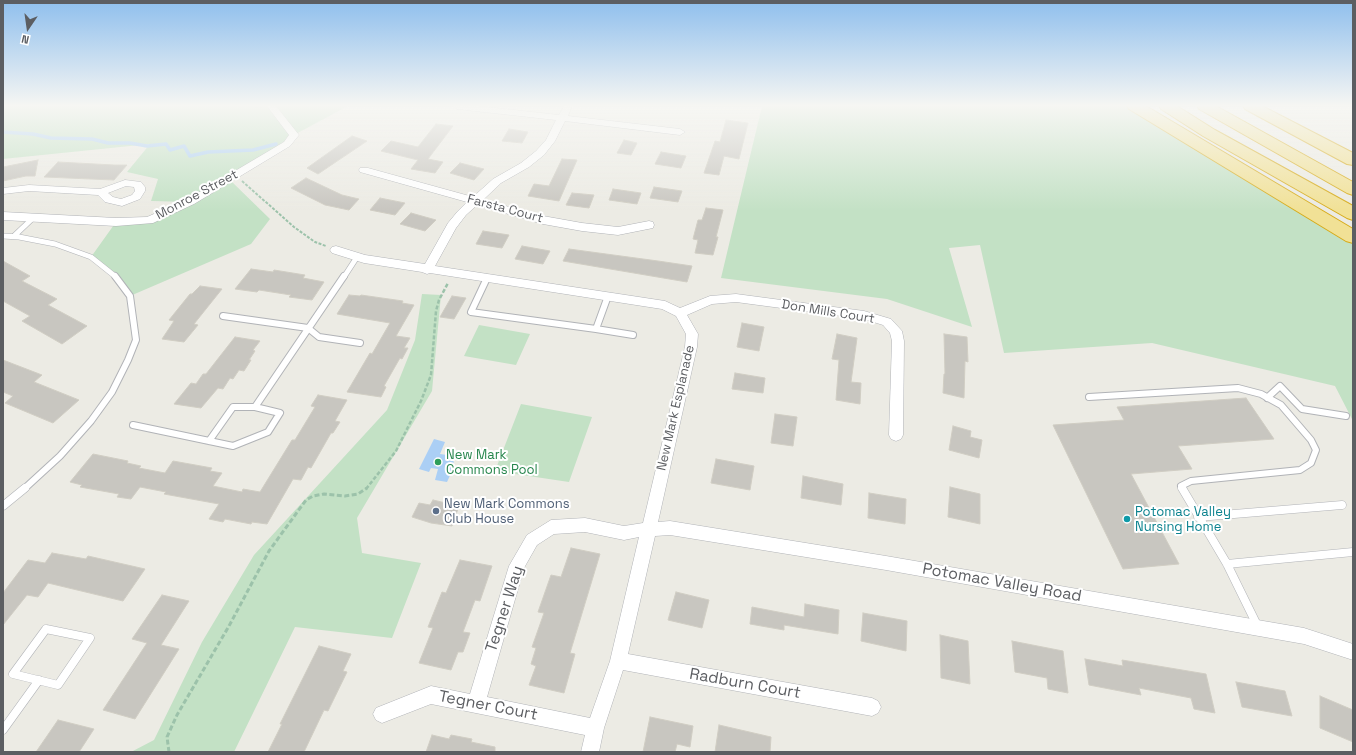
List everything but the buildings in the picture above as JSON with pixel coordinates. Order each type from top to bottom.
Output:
[{"type":"highway","points":[[1194,141],[1353,237]]},
{"type":"highway","points":[[1224,141],[1353,214]]},
{"type":"highway","points":[[1268,141],[1353,189]]},
{"type":"highway","points":[[1294,141],[1353,175]]},
{"type":"highway","points":[[1318,141],[1353,160]]},
{"type":"street","name":"Monroe Street","points":[[3,216],[116,222],[149,220],[190,202],[287,144],[289,141]]},
{"type":"street","points":[[427,270],[452,226],[462,213],[497,181],[525,165],[540,153],[550,141]]},
{"type":"street","name":"Farsta Court","points":[[364,170],[542,220],[618,231],[649,225]]},
{"type":"street","points":[[3,191],[29,188],[101,192]]},
{"type":"street","points":[[336,250],[357,257],[427,270],[665,305],[680,312]]},
{"type":"street","name":"Don Mills Court","points":[[680,312],[710,300],[736,298],[864,315],[887,322],[896,331],[898,342],[896,435]]},
{"type":"street","name":"New Mark Esplanade","points":[[590,752],[596,728],[618,661],[691,347],[692,334],[680,312]]},
{"type":"street","name":"Tegner Way","points":[[476,704],[517,566],[532,540],[551,527],[585,525],[624,533],[648,529]]},
{"type":"street","name":"Potomac Valley Road","points":[[648,529],[670,528],[871,560],[1304,636],[1353,652]]},
{"type":"street","name":"Radburn Court","points":[[618,661],[872,707]]},
{"type":"street","name":"Tegner Court","points":[[382,714],[431,695],[596,728]]},
{"type":"lane","points":[[14,236],[33,218]]},
{"type":"lane","points":[[3,236],[14,236],[55,244],[91,257],[116,276],[130,296],[136,340],[112,392],[91,421],[60,456],[21,492],[3,506]]},
{"type":"lane","points":[[255,407],[357,257]]},
{"type":"lane","points":[[487,278],[471,312],[633,335]]},
{"type":"lane","points":[[596,330],[608,296]]},
{"type":"lane","points":[[223,316],[308,328],[319,337],[360,343]]},
{"type":"lane","points":[[1267,398],[1280,386],[1302,410],[1346,416]]},
{"type":"lane","points":[[1089,397],[1238,388],[1260,394],[1281,405],[1311,440],[1316,450],[1311,463],[1300,470],[1191,481],[1180,486],[1227,564],[1259,628]]},
{"type":"lane","points":[[133,425],[209,442],[233,446],[268,432],[280,413],[255,407],[233,407],[209,442]]},
{"type":"lane","points":[[1198,516],[1342,505]]},
{"type":"lane","points":[[1227,564],[1353,552]]},
{"type":"lane","points":[[46,629],[90,638],[58,685],[39,680],[13,674],[46,629]]},
{"type":"lane","points":[[3,730],[39,680]]},
{"type":"path","points":[[236,175],[248,189],[315,242],[336,250]]},
{"type":"path","points":[[169,752],[167,737],[177,715],[229,626],[269,551],[306,500],[313,496],[324,494],[345,496],[358,494],[368,488],[396,451],[421,401],[431,374],[434,352],[436,311],[439,300],[453,274]]},
{"type":"green space","points":[[3,141],[285,141],[229,179],[270,219],[251,244],[130,296],[116,276],[91,257],[116,222],[149,220],[188,202],[151,201],[158,179],[127,172],[150,144],[3,159]]},
{"type":"green space","points":[[754,141],[1194,141],[1353,237],[1353,421],[1335,386],[1152,343],[1004,353],[980,245],[949,248],[972,327],[887,299],[721,278]]},
{"type":"green space","points":[[422,294],[441,295],[432,391],[357,518],[362,553],[421,563],[392,638],[295,627],[234,752],[131,752],[154,740],[202,642],[254,555],[387,410],[415,340]]},
{"type":"green space","points":[[479,325],[530,334],[516,365],[464,356]]},
{"type":"green space","points":[[521,404],[592,417],[569,482],[495,471]]},
{"type":"water","name":"New Mark Commons Pool","points":[[434,439],[445,442],[440,454],[454,456],[453,469],[447,482],[435,480],[438,469],[431,468],[429,472],[419,469]]},
{"type":"waterway","points":[[101,141],[108,143],[130,143],[147,146],[166,144],[170,150],[184,146],[190,156],[208,152],[253,150],[276,144]]},
{"type":"place","name":"New Mark Commons Pool","points":[[438,462]]},
{"type":"place","name":"New Mark Commons Club House","points":[[436,511]]},
{"type":"place","name":"Potomac Valley Nursing Home","points":[[1127,519]]}]
